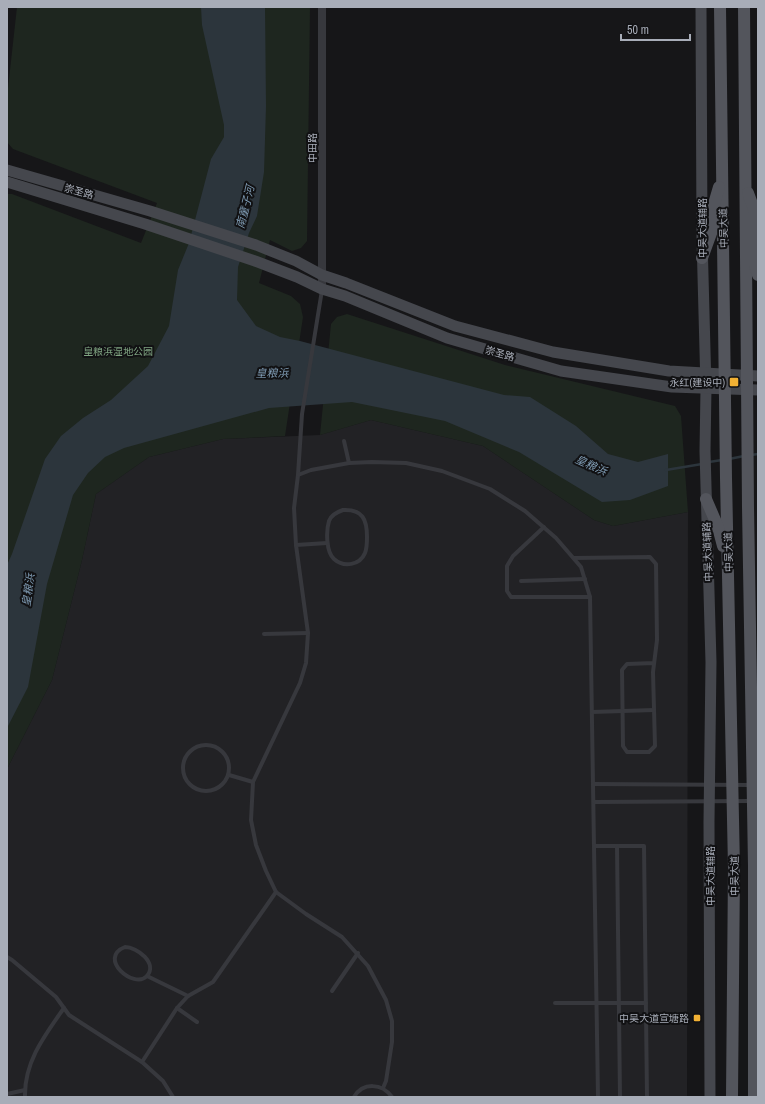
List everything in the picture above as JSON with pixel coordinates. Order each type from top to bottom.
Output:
[{"type":"main road","name":"中吴大道辅路","points":[[701,7],[702,258],[706,388],[706,499],[711,662],[710,1097]]},
{"type":"main road","name":"中吴大道","points":[[720,7],[726,478],[734,876],[732,1097]]},
{"type":"main road","points":[[744,7],[745,185],[753,376],[748,442],[752,785]]},
{"type":"main road","points":[[744,63],[752,21],[752,7]]},
{"type":"main road","name":"崇圣路","points":[[7,170],[150,211],[256,245],[296,261],[322,275],[455,326],[553,352],[669,370],[753,376]]},
{"type":"main road","points":[[702,258],[714,225],[714,204],[723,176]]},
{"type":"main road","name":"崇圣路","points":[[7,182],[146,224],[255,261],[447,338],[561,371],[672,387],[753,389]]},
{"type":"main road","points":[[745,185],[755,212],[755,265],[758,275]]},
{"type":"main road","points":[[706,499],[718,527],[728,568]]},
{"type":"main road","points":[[751,667],[758,640]]},
{"type":"main road","name":"中吴大道","points":[[752,785],[755,806],[754,1097]]},
{"type":"street","name":"中田路","points":[[322,7],[322,289]]},
{"type":"lane","points":[[322,289],[302,414],[294,508],[296,545],[308,633],[306,663],[300,683],[253,782],[251,820],[256,845],[276,892],[306,914],[342,937],[358,953],[368,966],[386,1000],[392,1021],[392,1042],[386,1081],[383,1088]]},
{"type":"lane","points":[[344,441],[349,463]]},
{"type":"lane","points":[[298,475],[311,470],[349,463],[372,462],[406,463],[442,471],[490,488],[525,511],[556,538],[581,566],[590,597],[598,1097]]},
{"type":"lane","points":[[349,510],[361,515],[367,526],[367,547],[365,554],[361,559],[348,565],[342,564],[331,556],[327,543],[329,522],[332,516],[337,512],[349,510]]},
{"type":"lane","points":[[544,527],[514,556],[507,566],[507,591],[512,597],[590,597]]},
{"type":"lane","points":[[296,545],[327,543]]},
{"type":"lane","points":[[574,558],[650,557],[656,564],[657,640],[653,672],[655,746],[649,752],[627,752],[623,746],[622,670],[627,664],[654,663]]},
{"type":"lane","points":[[521,581],[585,579]]},
{"type":"lane","points":[[264,634],[308,633]]},
{"type":"lane","points":[[592,712],[654,710]]},
{"type":"lane","points":[[211,745],[224,753],[230,768],[229,775],[220,787],[213,791],[205,792],[198,790],[191,786],[183,773],[185,758],[189,752],[196,747],[211,745]]},
{"type":"lane","points":[[229,775],[253,782]]},
{"type":"lane","points":[[593,784],[752,785]]},
{"type":"lane","points":[[594,802],[733,801],[755,806]]},
{"type":"lane","points":[[594,846],[644,846],[647,1097]]},
{"type":"lane","points":[[617,846],[620,1097]]},
{"type":"lane","points":[[142,1062],[177,1008],[188,996],[214,982],[276,892]]},
{"type":"lane","points":[[129,947],[133,949],[147,959],[150,968],[147,976],[141,980],[137,980],[119,970],[115,963],[115,955],[121,949],[129,947]]},
{"type":"lane","points":[[332,991],[358,953]]},
{"type":"lane","points":[[7,957],[56,997],[69,1015],[142,1062],[163,1081],[173,1097]]},
{"type":"lane","points":[[147,976],[188,996]]},
{"type":"lane","points":[[555,1003],[646,1003]]},
{"type":"lane","points":[[25,1097],[26,1078],[33,1056],[44,1036],[64,1008]]},
{"type":"lane","points":[[177,1008],[197,1022]]},
{"type":"lane","points":[[354,1097],[362,1088],[369,1086],[383,1088],[392,1097]]},
{"type":"lane","points":[[7,1094],[25,1090]]},
{"type":"shaded area","points":[[371,420],[483,446],[594,520],[613,526],[688,512],[687,1097],[7,1097],[7,769],[52,680],[82,560],[96,494],[149,457],[223,439],[320,435]]},
{"type":"green space","name":"皇粮浜湿地公园","points":[[17,7],[310,7],[307,241],[301,248],[292,251],[270,240],[259,283],[291,296],[300,304],[303,317],[285,436],[223,439],[149,457],[96,494],[82,560],[52,680],[7,769],[7,194],[12,194],[141,243],[157,203],[13,149],[7,142],[7,97]]},
{"type":"green space","points":[[347,314],[505,365],[675,406],[681,416],[688,512],[613,526],[594,520],[483,446],[371,420],[320,435],[331,324],[337,317]]},
{"type":"water","name":"南童子河","points":[[201,7],[265,7],[266,106],[264,172],[257,216],[249,233],[238,267],[237,300],[256,326],[280,337],[504,395],[530,397],[576,426],[608,454],[638,462],[668,454],[668,486],[630,500],[602,502],[519,452],[445,421],[352,402],[269,408],[124,448],[105,457],[88,473],[73,495],[47,584],[28,687],[7,728],[7,565],[45,459],[61,436],[83,418],[111,400],[148,366],[169,326],[178,270],[189,243],[211,159],[224,137],[224,125],[202,25]]},
{"type":"waterway","name":"皇粮浜","points":[[751,455],[758,454]]},
{"type":"waterway","name":"皇粮浜","points":[[729,459],[744,456]]},
{"type":"waterway","name":"皇粮浜","points":[[709,462],[722,460]]},
{"type":"waterway","name":"皇粮浜","points":[[666,470],[702,464]]},
{"type":"place","name":"永红(建设中)","points":[[734,382]]},
{"type":"place","name":"中吴大道宣塘路","points":[[697,1018]]}]
